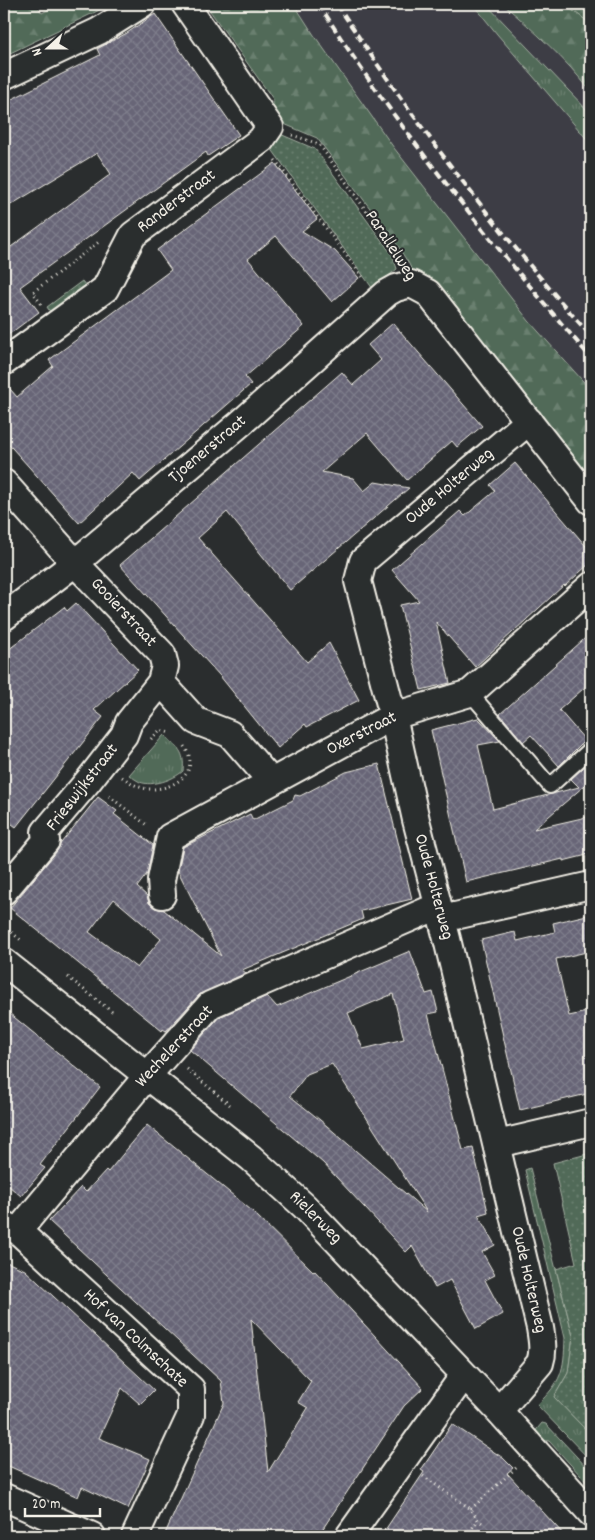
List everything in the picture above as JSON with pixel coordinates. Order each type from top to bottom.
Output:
[{"type":"street","points":[[4,76],[99,31],[142,4]]},
{"type":"street","points":[[185,4],[265,134]]},
{"type":"street","name":"Randerstraat","points":[[4,362],[105,289],[133,234],[265,134]]},
{"type":"street","name":"Tjoenerstraat","points":[[4,617],[75,563],[242,422],[379,300],[396,288],[412,284]]},
{"type":"street","name":"Parallelweg","points":[[412,284],[428,293],[591,501]]},
{"type":"street","name":"Oude Holterweg","points":[[499,1411],[540,1363],[543,1356],[543,1346],[540,1328],[497,1144],[416,820],[393,716],[358,581],[363,561],[529,421]]},
{"type":"street","name":"Gooierstraat","points":[[4,483],[75,563],[162,654],[165,666],[161,682]]},
{"type":"street","name":"Oxerstraat","points":[[170,837],[393,716],[470,693],[591,586]]},
{"type":"street","points":[[161,682],[196,721],[230,734],[271,781]]},
{"type":"street","name":"Frieswijkstraat","points":[[4,892],[46,841],[45,832],[104,773],[129,722],[161,682]]},
{"type":"street","points":[[162,895],[162,880],[170,837]]},
{"type":"street","name":"Wechelerstraat","points":[[11,1228],[210,1005],[440,913],[591,885]]},
{"type":"street","name":"Rielerweg","points":[[4,962],[251,1158],[304,1206],[499,1411],[591,1513]]},
{"type":"street","points":[[497,1144],[591,1122]]},
{"type":"street","name":"Hof van Colmschate","points":[[11,1228],[191,1389],[191,1415],[135,1536]]},
{"type":"street","points":[[349,1536],[464,1375]]},
{"type":"street","points":[[4,1497],[92,1536]]},
{"type":"lane","points":[[470,693],[550,786],[591,749]]},
{"type":"path","name":"Parallelweg","points":[[265,134],[319,144],[398,254],[412,284]]},
{"type":"path","points":[[265,134],[379,300]]},
{"type":"path","points":[[55,325],[33,292],[101,240]]},
{"type":"path","points":[[182,743],[203,724]]},
{"type":"path","points":[[104,773],[135,786],[151,789],[171,785],[187,775],[190,767],[190,758],[182,743],[166,730],[160,730],[150,741]]},
{"type":"path","points":[[104,773],[127,770]]},
{"type":"path","points":[[104,773],[158,835],[170,837]]},
{"type":"path","points":[[471,1509],[535,1451]]},
{"type":"path","points":[[402,1462],[471,1509],[478,1520],[485,1524]]},
{"type":"path","points":[[468,1536],[478,1520]]},
{"type":"shaded area","points":[[294,4],[503,4],[591,84],[591,390],[529,321],[394,148]]},
{"type":"green space","points":[[4,4],[36,4],[42,13],[59,4],[112,4],[4,56]]},
{"type":"green space","points":[[205,4],[294,4],[394,148],[529,321],[591,390],[591,481],[520,403],[523,390],[489,350],[415,278],[409,264],[394,240],[317,138],[277,121],[273,113],[273,99]]},
{"type":"green space","points":[[473,4],[486,4],[589,112],[591,115],[591,144],[497,34]]},
{"type":"green space","points":[[503,4],[564,4],[591,24],[591,92],[538,35]]},
{"type":"green space","points":[[564,4],[591,4],[591,24]]},
{"type":"green space","points":[[280,134],[315,149],[393,256],[397,269],[373,289],[268,144]]},
{"type":"green space","points":[[82,281],[90,291],[54,318],[47,307]]},
{"type":"green space","points":[[164,735],[180,750],[183,759],[183,771],[168,780],[150,784],[140,782],[129,775]]},
{"type":"green space","points":[[591,1153],[591,1435],[554,1397],[568,1373],[573,1336],[556,1269],[576,1263],[553,1163]]},
{"type":"green space","points":[[530,1168],[573,1336],[568,1373],[554,1397],[591,1435],[591,1461],[537,1405],[552,1389],[560,1375],[564,1359],[565,1338],[525,1170]]},
{"type":"green space","points":[[542,1423],[546,1424],[591,1472],[591,1487],[549,1441],[537,1440],[533,1434]]},
{"type":"building","points":[[155,14],[239,135],[208,156],[206,152],[20,287],[39,312],[4,338],[4,252],[111,174],[97,153],[4,209],[4,103],[100,55],[97,49],[127,33]]},
{"type":"building","points":[[275,163],[317,219],[302,231],[335,251],[359,278],[332,302],[276,236],[248,259],[304,326],[245,377],[251,384],[140,481],[133,473],[79,523],[4,439],[4,382],[17,397],[53,366],[49,360],[171,270],[157,250]]},
{"type":"building","points":[[393,323],[482,426],[457,447],[452,441],[407,480],[367,433],[322,472],[353,478],[364,491],[375,482],[409,488],[290,590],[227,512],[198,538],[307,662],[329,643],[359,700],[307,727],[305,724],[278,748],[220,676],[120,565],[342,372],[353,385],[381,360],[368,345]]},
{"type":"building","points":[[515,463],[591,552],[591,562],[475,667],[436,622],[450,683],[421,690],[400,605],[419,601],[392,570],[460,511],[465,516],[495,491],[490,485]]},
{"type":"building","points":[[76,603],[138,670],[94,710],[103,717],[16,827],[4,818],[4,653],[64,607],[67,611]]},
{"type":"building","points":[[591,633],[591,682],[559,710],[585,740],[559,766],[531,735],[523,742],[500,714]]},
{"type":"building","points":[[478,718],[500,741],[478,745],[493,809],[579,787],[571,779],[586,765],[591,770],[591,780],[534,829],[591,816],[591,854],[466,882],[431,730]]},
{"type":"building","points":[[379,764],[412,899],[361,911],[363,919],[242,970],[246,973],[199,995],[166,1031],[163,1029],[162,1031],[10,908],[98,797],[117,811],[114,814],[153,845],[147,874],[137,887],[147,896],[149,903],[155,908],[164,910],[221,956],[178,871],[183,847],[250,814],[253,820],[293,800],[295,795],[300,796],[346,772]],"holes":[[[114,899],[161,939],[137,968],[89,932]]]},
{"type":"building","points":[[591,914],[591,951],[556,959],[569,1016],[591,1011],[591,1093],[520,1110],[481,940],[515,932],[517,941],[555,932],[553,923]]},
{"type":"building","points":[[410,951],[426,994],[433,992],[438,1012],[428,1014],[463,1150],[473,1148],[488,1212],[478,1215],[495,1245],[482,1252],[495,1275],[485,1280],[503,1314],[476,1329],[450,1280],[435,1288],[412,1246],[406,1252],[323,1163],[190,1050],[219,1017],[267,996],[277,1007]],"holes":[[[393,994],[404,1039],[363,1049],[348,1013]],[[332,1064],[427,1212],[290,1096],[307,1074]]]},
{"type":"building","points":[[4,1009],[100,1087],[40,1165],[45,1168],[21,1196],[4,1182]]},
{"type":"building","points":[[147,1125],[251,1210],[315,1271],[423,1388],[404,1406],[318,1536],[164,1536],[224,1403],[221,1381],[49,1221],[81,1187],[86,1192],[106,1170],[108,1172]],"holes":[[[251,1319],[311,1381],[298,1402],[308,1408],[268,1472]]]},
{"type":"building","points":[[4,1261],[25,1270],[154,1390],[140,1404],[122,1388],[99,1438],[150,1459],[128,1509],[82,1487],[78,1497],[4,1464]]},
{"type":"building","points":[[452,1424],[503,1458],[513,1468],[507,1473],[565,1536],[381,1536],[424,1472],[421,1470]]},
{"type":"railway","points":[[319,4],[349,51],[414,142],[483,230],[591,358]]},
{"type":"railway","points":[[337,4],[396,91],[458,175],[523,257],[591,336]]}]
